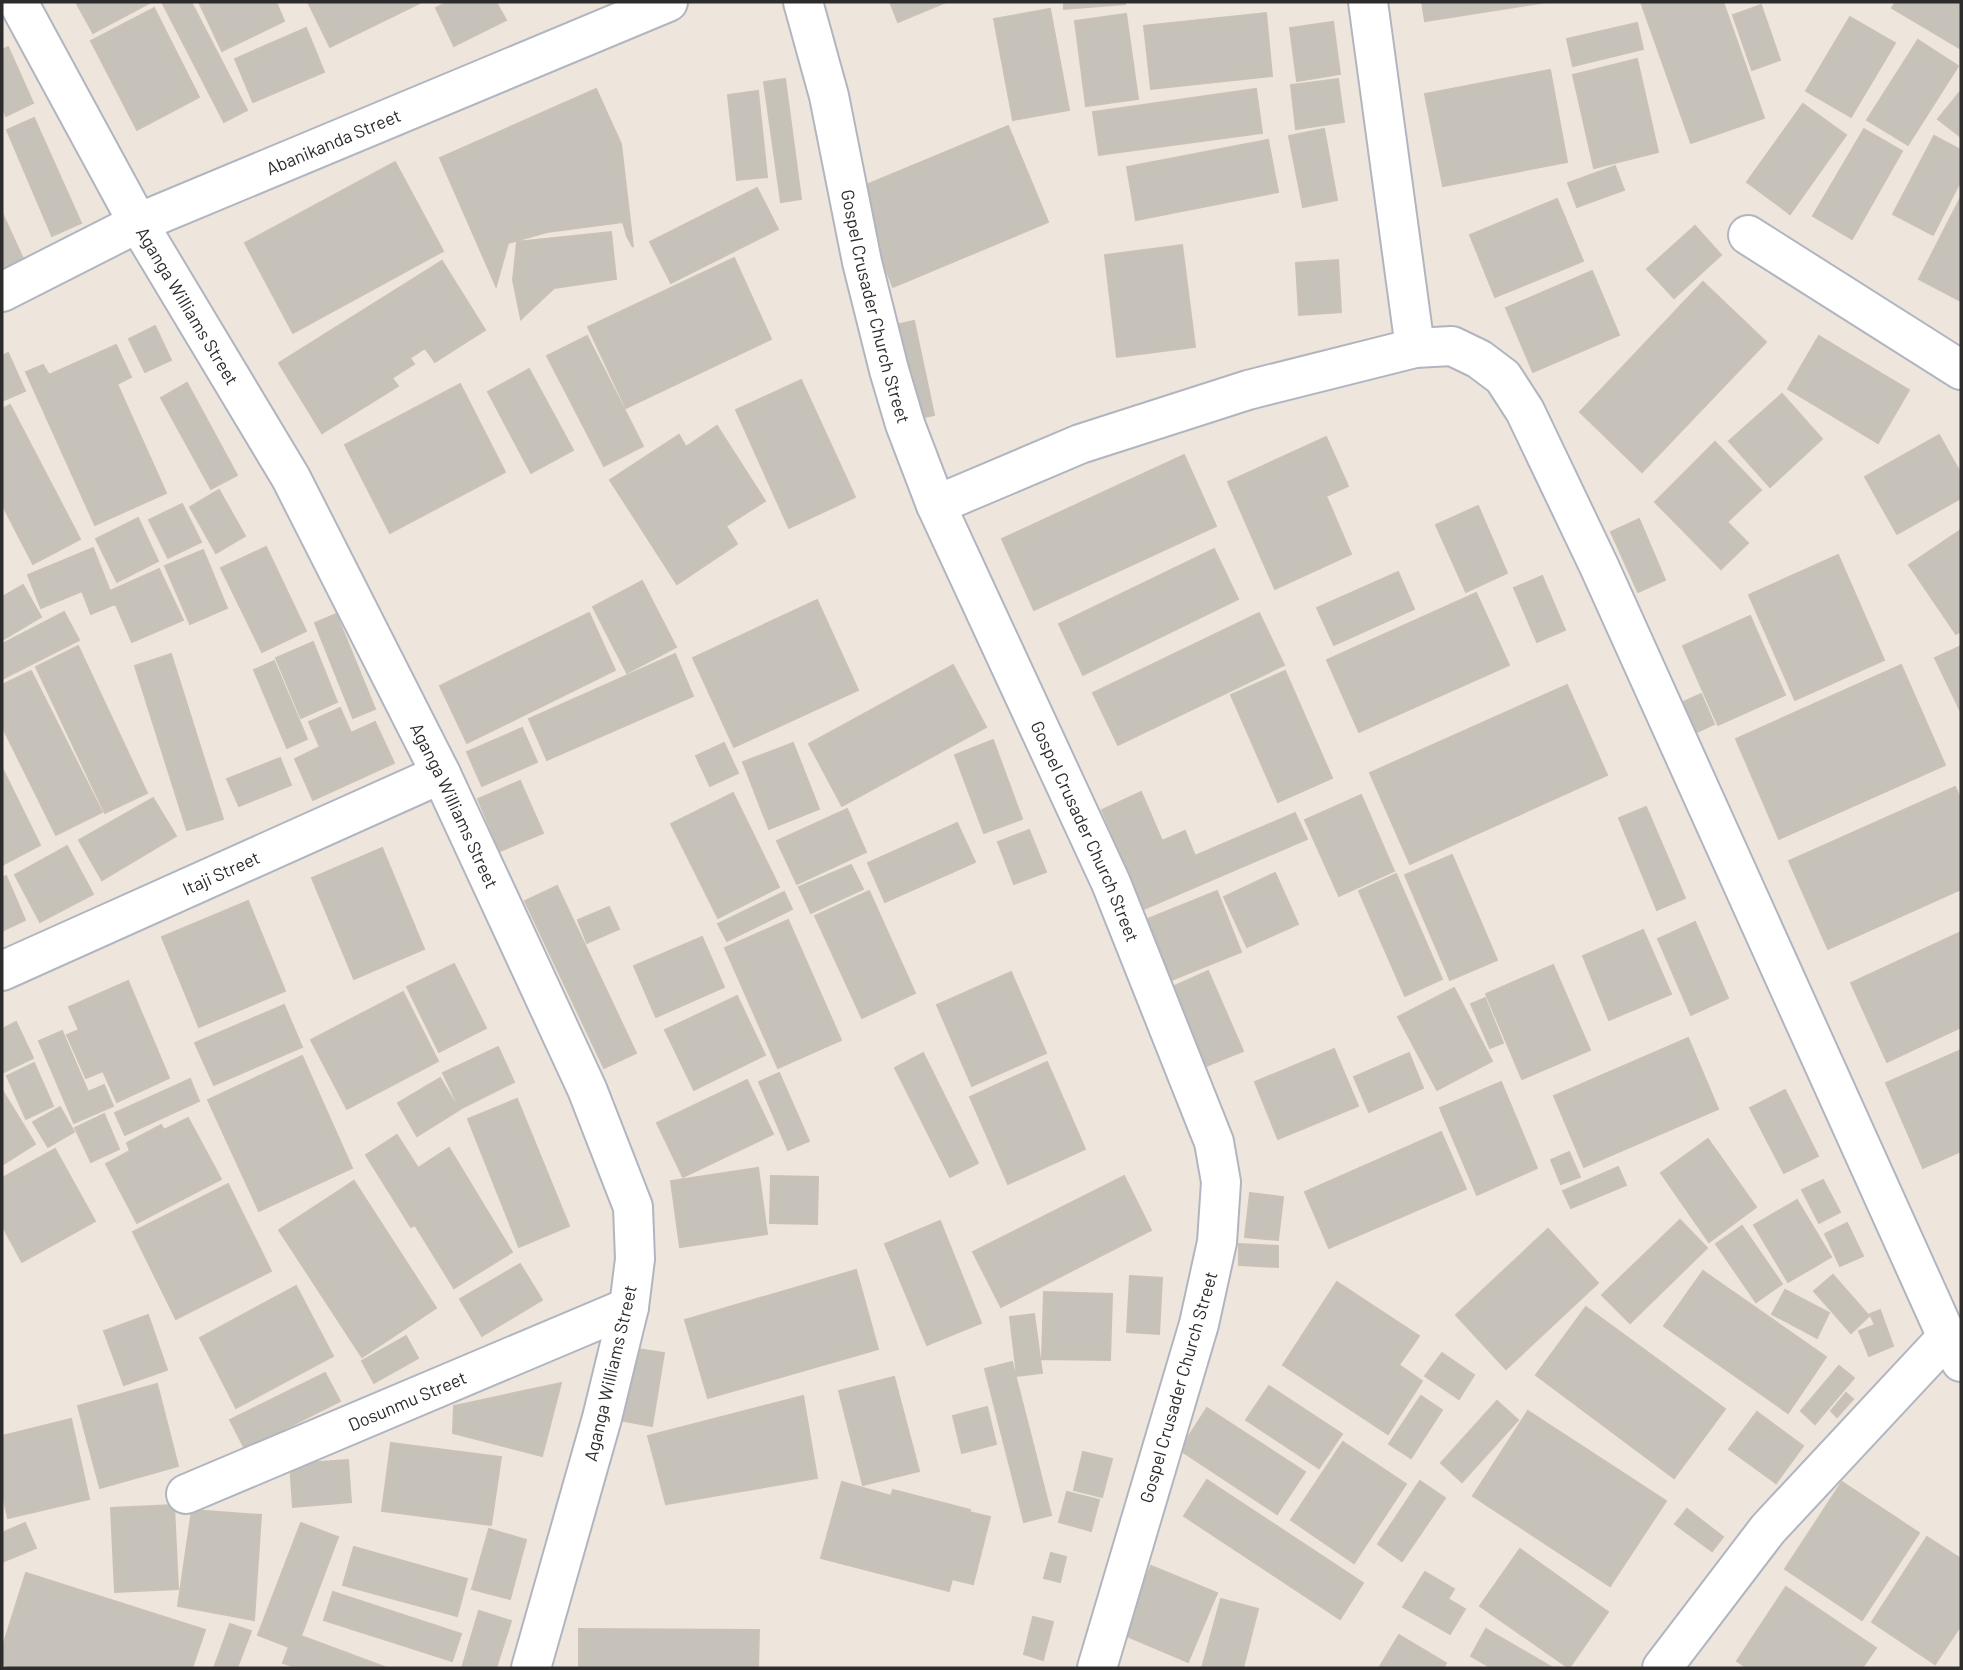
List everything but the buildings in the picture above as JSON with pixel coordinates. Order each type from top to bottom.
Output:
[{"type":"street","name":"Aganga Williams Street","points":[[18,2],[138,223],[291,478],[441,774],[587,1089],[633,1207],[635,1259],[629,1307],[602,1418],[531,1668]]},
{"type":"street","name":"Abanikanda Street","points":[[2,292],[138,223],[668,2]]},
{"type":"street","name":"Gospel Crusader Church Street","points":[[803,2],[829,96],[862,262],[905,424],[936,505],[1111,883],[1214,1142],[1221,1182],[1217,1242],[1199,1324],[1097,1668]]},
{"type":"street","points":[[1368,2],[1415,348]]},
{"type":"street","points":[[1748,235],[1961,370]]},
{"type":"street","points":[[936,505],[1080,444],[1248,390],[1415,348],[1452,346],[1479,359],[1503,377],[1525,411],[1605,578],[1954,1349],[1768,1529],[1662,1668]]},
{"type":"street","name":"Itaji Street","points":[[2,971],[441,774]]},
{"type":"street","name":"Dosunmu Street","points":[[186,1494],[629,1307]]}]
